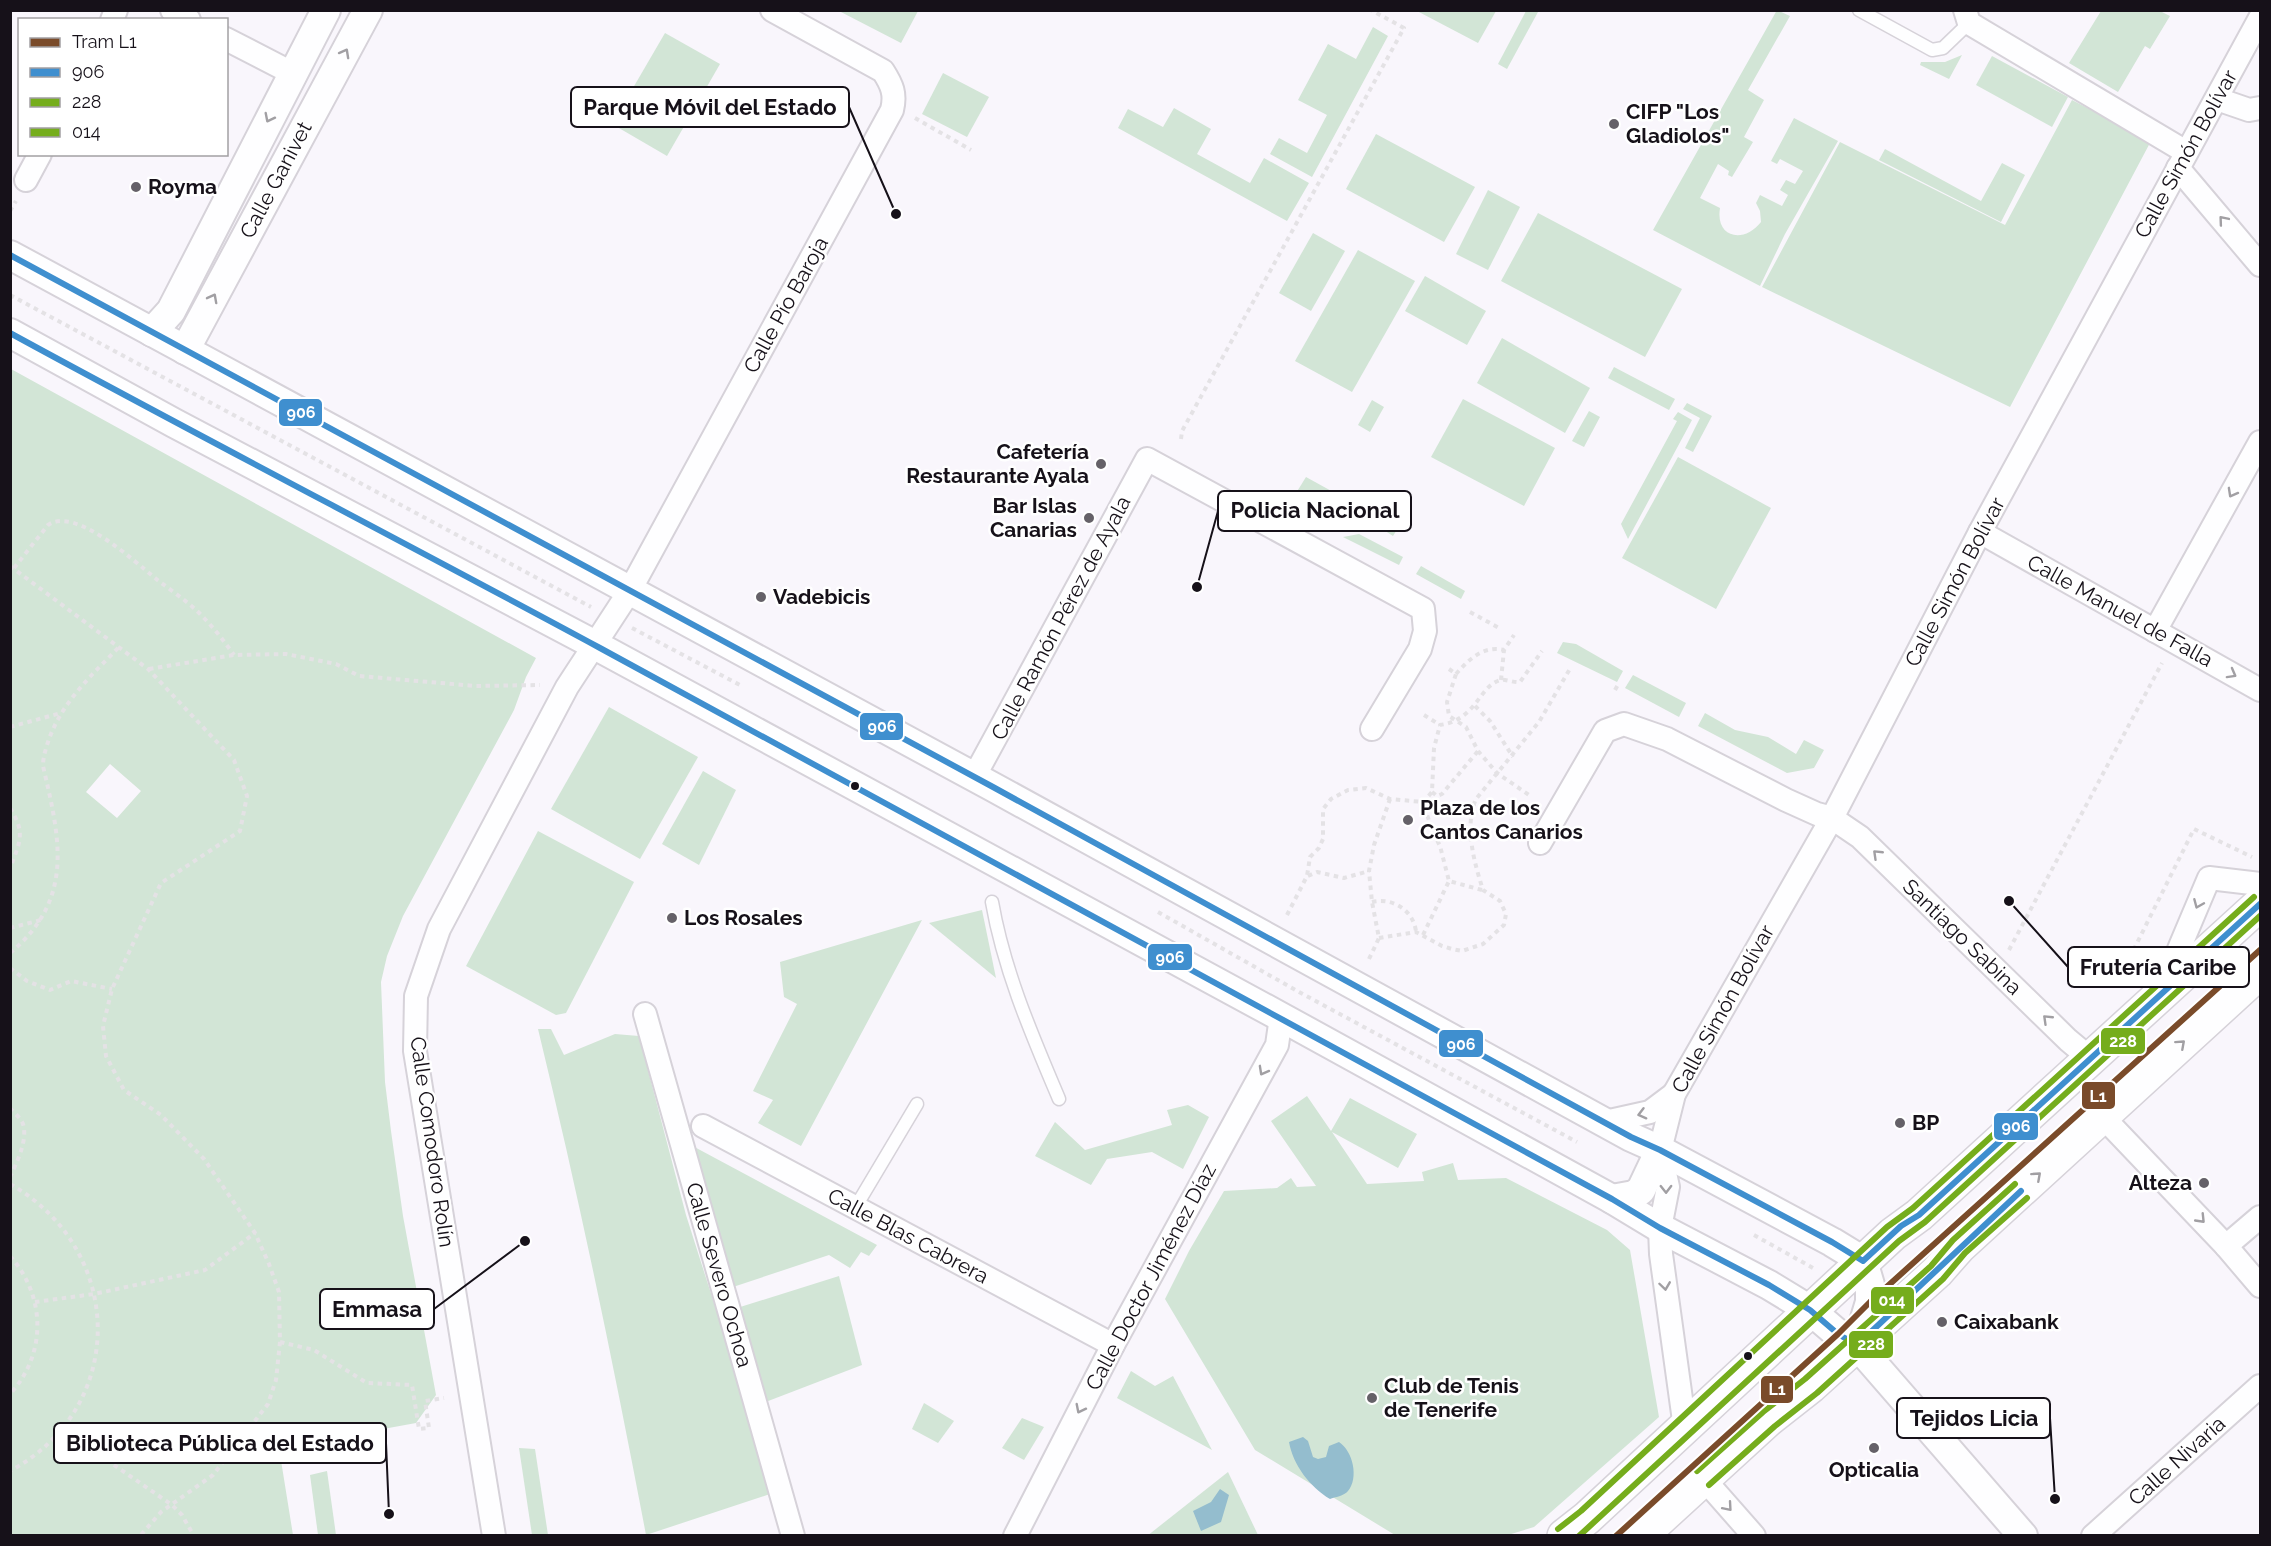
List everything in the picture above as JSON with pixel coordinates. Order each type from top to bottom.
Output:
[{"type":"main road","points":[[1564,1536],[1587,1518],[1901,1226],[1919,1215],[2260,904]]},
{"type":"main road","points":[[1641,1536],[1769,1419],[1857,1345],[1937,1272],[1959,1247],[2260,972]]},
{"type":"street","points":[[171,10],[185,18]]},
{"type":"street","name":"Calle Ganivet","points":[[152,332],[171,311],[326,10]]},
{"type":"street","name":"Calle Ganivet","points":[[185,350],[368,10]]},
{"type":"street","name":"Calle Pío Baroja","points":[[594,645],[629,592],[888,117],[895,97],[891,83],[883,71],[772,10]]},
{"type":"street","points":[[1967,17],[2182,160],[2260,265]]},
{"type":"street","name":"Calle Simón Bolívar","points":[[1660,1149],[1674,1094],[1832,818],[1980,532],[2260,18]]},
{"type":"street","points":[[228,40],[324,91]]},
{"type":"street","points":[[2217,99],[2249,110],[2260,108]]},
{"type":"street","points":[[26,180],[38,156]]},
{"type":"street","points":[[10,255],[1605,1122],[1660,1149],[1870,1285],[1870,1302],[1857,1345]]},
{"type":"street","points":[[10,333],[174,423],[594,645],[1281,1017],[1612,1199],[1660,1228],[1769,1285],[1809,1310],[1838,1334],[1857,1345],[2024,1536]]},
{"type":"street","points":[[2155,631],[2260,442]]},
{"type":"street","name":"Calle Ramón Pérez de Ayala","points":[[974,777],[1147,459],[1423,609],[1425,631],[1420,649],[1372,729]]},
{"type":"street","name":"Calle Manuel de Falla","points":[[1980,532],[2260,690]]},
{"type":"street","name":"Calle Comodoro Rolín","points":[[494,1536],[415,1051],[416,996],[439,929],[567,687],[594,645]]},
{"type":"street","name":"Santiago Sabina","points":[[1540,843],[1605,731],[1624,724],[1667,739],[1802,808],[1832,818],[1860,837],[2068,1040],[2092,1056]]},
{"type":"street","points":[[2176,980],[2179,949],[2209,878],[2260,884]]},
{"type":"street","name":"Calle Severo Ochoa","points":[[645,1014],[793,1536]]},
{"type":"street","name":"Calle Doctor Jiménez Díaz","points":[[1015,1536],[1113,1345],[1277,1045],[1281,1017]]},
{"type":"street","points":[[1605,1122],[1650,1112],[1674,1094]]},
{"type":"street","points":[[2102,1116],[2226,1246],[2260,1286]]},
{"type":"street","name":"Calle Blas Cabrera","points":[[702,1126],[1113,1345]]},
{"type":"street","points":[[1612,1199],[1634,1195],[1641,1190],[1660,1149]]},
{"type":"street","points":[[1660,1149],[1668,1186],[1660,1228],[1661,1254],[1684,1428]]},
{"type":"street","points":[[2226,1246],[2260,1217]]},
{"type":"street","name":"Calle Nivaria","points":[[2093,1536],[2260,1386]]},
{"type":"street","points":[[1703,1478],[1754,1536]]},
{"type":"lane","points":[[1858,10],[1932,50],[1942,48],[1967,17]]},
{"type":"lane","points":[[992,902],[1007,967],[1059,1099]]},
{"type":"lane","points":[[855,1208],[917,1104]]},
{"type":"path","points":[[1180,439],[1182,431],[1404,28],[1371,10]]},
{"type":"path","points":[[912,116],[971,150]]},
{"type":"path","points":[[10,295],[748,689]]},
{"type":"path","points":[[140,1536],[161,1512],[213,1475],[268,1404],[276,1380],[280,1342],[279,1292],[255,1233],[204,1159],[161,1115],[124,1090],[106,1056],[103,1026],[112,989],[161,883],[240,831],[247,796],[234,760],[148,669],[12,567],[54,521],[62,520],[90,530],[115,545],[200,614],[219,634],[234,656]]},
{"type":"path","points":[[1470,612],[1501,629]]},
{"type":"path","points":[[1501,680],[1504,650],[1514,635]]},
{"type":"path","points":[[10,953],[26,940],[42,919],[59,861],[56,826],[43,761],[52,732],[74,693],[118,648]]},
{"type":"path","points":[[1504,650],[1487,648],[1465,664],[1456,674],[1447,710],[1449,716],[1466,727],[1478,751],[1497,773],[1529,795]]},
{"type":"path","points":[[1424,715],[1440,725],[1458,721],[1475,706],[1486,690],[1501,680],[1520,682],[1542,651]]},
{"type":"path","points":[[148,669],[234,656],[286,654],[336,664],[359,676],[477,686],[540,685]]},
{"type":"path","points":[[2007,953],[2164,660]]},
{"type":"path","points":[[1483,890],[1476,868],[1471,810],[1476,799],[1513,757],[1539,722],[1571,667]]},
{"type":"path","points":[[1449,669],[1456,674]]},
{"type":"path","points":[[1615,690],[1619,683]]},
{"type":"path","points":[[1475,706],[1490,721],[1513,757]]},
{"type":"path","points":[[10,727],[61,713]]},
{"type":"path","points":[[1423,802],[1432,792],[1434,748],[1440,725]]},
{"type":"path","points":[[1432,792],[1437,796],[1442,794],[1478,751]]},
{"type":"path","points":[[1287,915],[1307,876],[1310,857],[1319,848],[1323,839],[1323,809],[1331,799],[1348,790],[1366,788],[1390,799],[1423,802]]},
{"type":"path","points":[[1369,960],[1379,939],[1369,871],[1374,845],[1390,799]]},
{"type":"path","points":[[1423,802],[1440,846],[1449,881],[1423,935]]},
{"type":"path","points":[[10,808],[20,824],[20,842],[10,868]]},
{"type":"path","points":[[1307,876],[1317,872],[1344,878],[1369,871]]},
{"type":"path","points":[[1379,939],[1416,932],[1442,946],[1462,951],[1484,944],[1491,939],[1504,925],[1506,914],[1500,901],[1483,890],[1449,881]]},
{"type":"path","points":[[1372,902],[1387,901],[1408,912],[1415,920],[1416,932]]},
{"type":"path","points":[[1155,910],[1299,992],[1587,1148]]},
{"type":"path","points":[[10,928],[42,919]]},
{"type":"path","points":[[10,968],[27,981],[50,990],[71,981],[112,989]]},
{"type":"path","points":[[10,1108],[23,1124],[24,1134],[10,1177]]},
{"type":"path","points":[[10,1185],[35,1200],[63,1228],[81,1257],[94,1294],[98,1328],[93,1368],[81,1399],[62,1429],[34,1455],[10,1471]]},
{"type":"path","points":[[1748,1232],[1851,1272]]},
{"type":"path","points":[[35,1302],[94,1294],[205,1270],[255,1233]]},
{"type":"path","points":[[10,1256],[26,1277],[35,1302],[38,1330],[36,1346],[28,1369],[10,1394]]},
{"type":"path","points":[[280,1342],[314,1350],[367,1383],[412,1385],[419,1430],[429,1428],[425,1401],[444,1398]]},
{"type":"path","points":[[62,1429],[172,1505],[182,1515],[194,1536]]},
{"type":"green space","points":[[918,10],[901,43],[839,11]]},
{"type":"green space","points":[[1777,10],[1790,16],[1748,90],[1764,100],[1744,137],[1753,142],[1732,177],[1728,175],[1729,171],[1718,164],[1700,198],[1720,208],[1722,226],[1726,231],[1739,235],[1747,233],[1761,222],[1760,211],[1756,203],[1760,195],[1782,206],[1788,195],[1780,190],[1786,180],[1795,184],[1803,171],[1780,159],[1777,164],[1771,161],[1794,118],[1838,141],[1785,234],[1760,286],[1653,230]]},
{"type":"green space","points":[[1417,11],[1496,11],[1478,43]]},
{"type":"green space","points":[[1526,11],[1538,12],[1507,69],[1498,64]]},
{"type":"green space","points":[[2101,11],[2160,11],[2170,16],[2150,49],[2145,46],[2118,92],[2069,63]]},
{"type":"green space","points":[[1373,27],[1388,36],[1312,177],[1270,154],[1279,138],[1307,153],[1327,115],[1298,100],[1328,44],[1356,59]]},
{"type":"green space","points":[[665,33],[720,64],[667,156],[612,124]]},
{"type":"green space","points":[[1962,55],[1949,79],[1920,65],[1921,62],[1945,62]]},
{"type":"green space","points":[[1992,56],[2068,97],[2052,127],[1976,85]]},
{"type":"green space","points":[[943,73],[989,97],[967,137],[922,114]]},
{"type":"green space","points":[[2072,100],[2151,141],[2010,407],[1762,287],[1840,142],[2005,225]]},
{"type":"green space","points":[[1174,108],[1211,129],[1197,154],[1250,183],[1264,158],[1309,183],[1287,221],[1118,128],[1128,109],[1163,127]]},
{"type":"green space","points":[[1376,134],[1475,187],[1444,242],[1346,189]]},
{"type":"green space","points":[[1885,149],[1981,201],[2002,163],[2025,175],[2001,222],[1879,160]]},
{"type":"green space","points":[[1488,190],[1520,207],[1488,270],[1456,254]]},
{"type":"green space","points":[[1538,213],[1682,289],[1645,357],[1501,281]]},
{"type":"green space","points":[[1313,233],[1345,251],[1311,311],[1279,293]]},
{"type":"green space","points":[[1358,250],[1415,281],[1352,392],[1295,361]]},
{"type":"green space","points":[[1425,276],[1486,311],[1467,345],[1405,311]]},
{"type":"green space","points":[[1502,338],[1590,388],[1565,433],[1477,383]]},
{"type":"green space","points":[[1614,367],[1675,399],[1669,410],[1608,378]]},
{"type":"green space","points":[[11,369],[536,658],[526,677],[514,710],[403,916],[387,956],[381,982],[385,1082],[391,1131],[403,1216],[436,1395],[416,1423],[279,1448],[293,1535],[11,1535]],"holes":[[[110,764],[141,791],[117,818],[86,792]]]},
{"type":"green space","points":[[1463,399],[1555,448],[1524,506],[1431,457]]},
{"type":"green space","points":[[1372,400],[1384,407],[1370,432],[1358,425]]},
{"type":"green space","points":[[1687,403],[1712,416],[1693,452],[1685,448],[1700,418],[1683,409]]},
{"type":"green space","points":[[1589,411],[1600,417],[1584,447],[1572,441]]},
{"type":"green space","points":[[1678,412],[1692,420],[1628,539],[1621,524],[1677,421],[1673,419]]},
{"type":"green space","points":[[1678,457],[1771,508],[1716,609],[1622,558]]},
{"type":"green space","points":[[1306,477],[1335,493],[1322,515],[1293,498]]},
{"type":"green space","points":[[1364,506],[1398,528],[1393,536],[1359,514]]},
{"type":"green space","points":[[1359,534],[1403,557],[1399,565],[1343,537]]},
{"type":"green space","points":[[1421,566],[1465,591],[1461,599],[1416,574]]},
{"type":"green space","points":[[1563,642],[1576,644],[1623,671],[1617,682],[1557,653]]},
{"type":"green space","points":[[1633,675],[1686,703],[1679,717],[1625,688]]},
{"type":"green space","points":[[609,707],[698,757],[640,859],[551,809]]},
{"type":"green space","points":[[1705,713],[1735,730],[1768,737],[1796,754],[1804,740],[1824,750],[1814,768],[1787,773],[1698,726]]},
{"type":"green space","points":[[703,771],[736,790],[699,865],[662,844]]},
{"type":"green space","points":[[538,831],[634,882],[566,1013],[556,1015],[466,966]]},
{"type":"green space","points":[[982,910],[996,978],[929,923]]},
{"type":"green space","points":[[922,920],[801,1146],[758,1123],[773,1100],[753,1091],[797,1004],[784,997],[780,962]]},
{"type":"green space","points":[[538,1029],[551,1029],[564,1055],[615,1034],[639,1036],[686,1215],[727,1344],[770,1494],[646,1535],[568,1155]]},
{"type":"green space","name":"Club de Tenis de Tenerife","points":[[1307,1096],[1331,1131],[1350,1098],[1417,1134],[1398,1168],[1332,1132],[1367,1184],[1424,1181],[1422,1172],[1453,1163],[1458,1180],[1506,1178],[1607,1230],[1630,1250],[1659,1417],[1534,1527],[1508,1535],[1395,1535],[1255,1450],[1165,1299],[1189,1251],[1224,1191],[1277,1188],[1291,1178],[1297,1187],[1316,1186],[1271,1121]]},
{"type":"green space","points":[[1188,1105],[1209,1117],[1183,1169],[1152,1152],[1107,1159],[1091,1185],[1035,1156],[1055,1122],[1085,1150],[1172,1125],[1167,1110]]},
{"type":"green space","points":[[687,1143],[877,1245],[869,1256],[861,1252],[850,1268],[829,1255],[733,1287]]},
{"type":"green space","points":[[839,1276],[862,1365],[763,1403],[737,1308]]},
{"type":"green space","points":[[1131,1371],[1155,1386],[1173,1376],[1212,1450],[1117,1398]]},
{"type":"green space","points":[[924,1403],[954,1421],[938,1443],[912,1429]]},
{"type":"green space","points":[[1022,1418],[1044,1427],[1024,1460],[1002,1448]]},
{"type":"green space","points":[[519,1448],[535,1449],[548,1535],[532,1535]]},
{"type":"green space","points":[[327,1471],[336,1535],[318,1535],[310,1475]]},
{"type":"green space","points":[[1228,1472],[1258,1535],[1147,1536]]},
{"type":"water","points":[[1303,1437],[1308,1441],[1313,1457],[1318,1459],[1326,1457],[1329,1446],[1339,1442],[1344,1446],[1351,1458],[1354,1472],[1351,1486],[1346,1493],[1330,1499],[1303,1475],[1294,1459],[1289,1442]]},
{"type":"water","points":[[1220,1489],[1229,1495],[1221,1522],[1201,1531],[1193,1511],[1211,1502]]},
{"type":"tram line","name":"L1","points":[[1616,1536],[1838,1334],[1870,1302],[2260,950]]},
{"type":"transit line","name":"906","points":[[10,255],[993,787],[1631,1137],[1660,1150],[1832,1242],[1863,1261],[1901,1226],[1919,1215],[2260,904]]},
{"type":"transit line","name":"906","points":[[10,333],[727,716],[1612,1199],[1660,1228],[1769,1285],[1810,1310],[1838,1334],[1857,1345]]},
{"type":"transit line","name":"014","points":[[1558,1529],[1581,1511],[1887,1227],[1913,1208],[2254,897]]},
{"type":"transit line","name":"228","points":[[1579,1536],[1899,1241],[1925,1222],[2260,916]]},
{"type":"transit line","name":"014","points":[[1697,1471],[1763,1412],[1805,1379],[1931,1266],[1953,1240],[2015,1184]]},
{"type":"transit line","name":"906","points":[[1857,1345],[2021,1191]]},
{"type":"transit line","name":"228","points":[[1709,1485],[1775,1426],[1817,1393],[1943,1279],[1965,1253],[2027,1198]]},
{"type":"place","name":"CIFP \"Los Gladiolos\"","points":[[1614,124]]},
{"type":"place","name":"Royma","points":[[136,187]]},
{"type":"place","name":"Parque Móvil del Estado","points":[[896,214]]},
{"type":"place","name":"Cafetería Restaurante Ayala","points":[[1101,464]]},
{"type":"place","name":"Bar Islas Canarias","points":[[1089,518]]},
{"type":"place","name":"Policia Nacional","points":[[1197,587]]},
{"type":"place","name":"Vadebicis","points":[[761,597]]},
{"type":"place","name":"Plaza de los Cantos Canarios","points":[[1408,820]]},
{"type":"place","name":"Frutería Caribe","points":[[2009,901]]},
{"type":"place","name":"Los Rosales","points":[[672,918]]},
{"type":"place","name":"BP","points":[[1900,1123]]},
{"type":"place","name":"Alteza","points":[[2204,1183]]},
{"type":"place","name":"Emmasa","points":[[525,1241]]},
{"type":"place","name":"Caixabank","points":[[1942,1322]]},
{"type":"place","name":"Club de Tenis de Tenerife","points":[[1372,1398]]},
{"type":"place","name":"Opticalia","points":[[1874,1448]]},
{"type":"place","name":"Tejidos Licia","points":[[2055,1499]]},
{"type":"place","name":"Biblioteca Pública del Estado","points":[[389,1514]]}]
